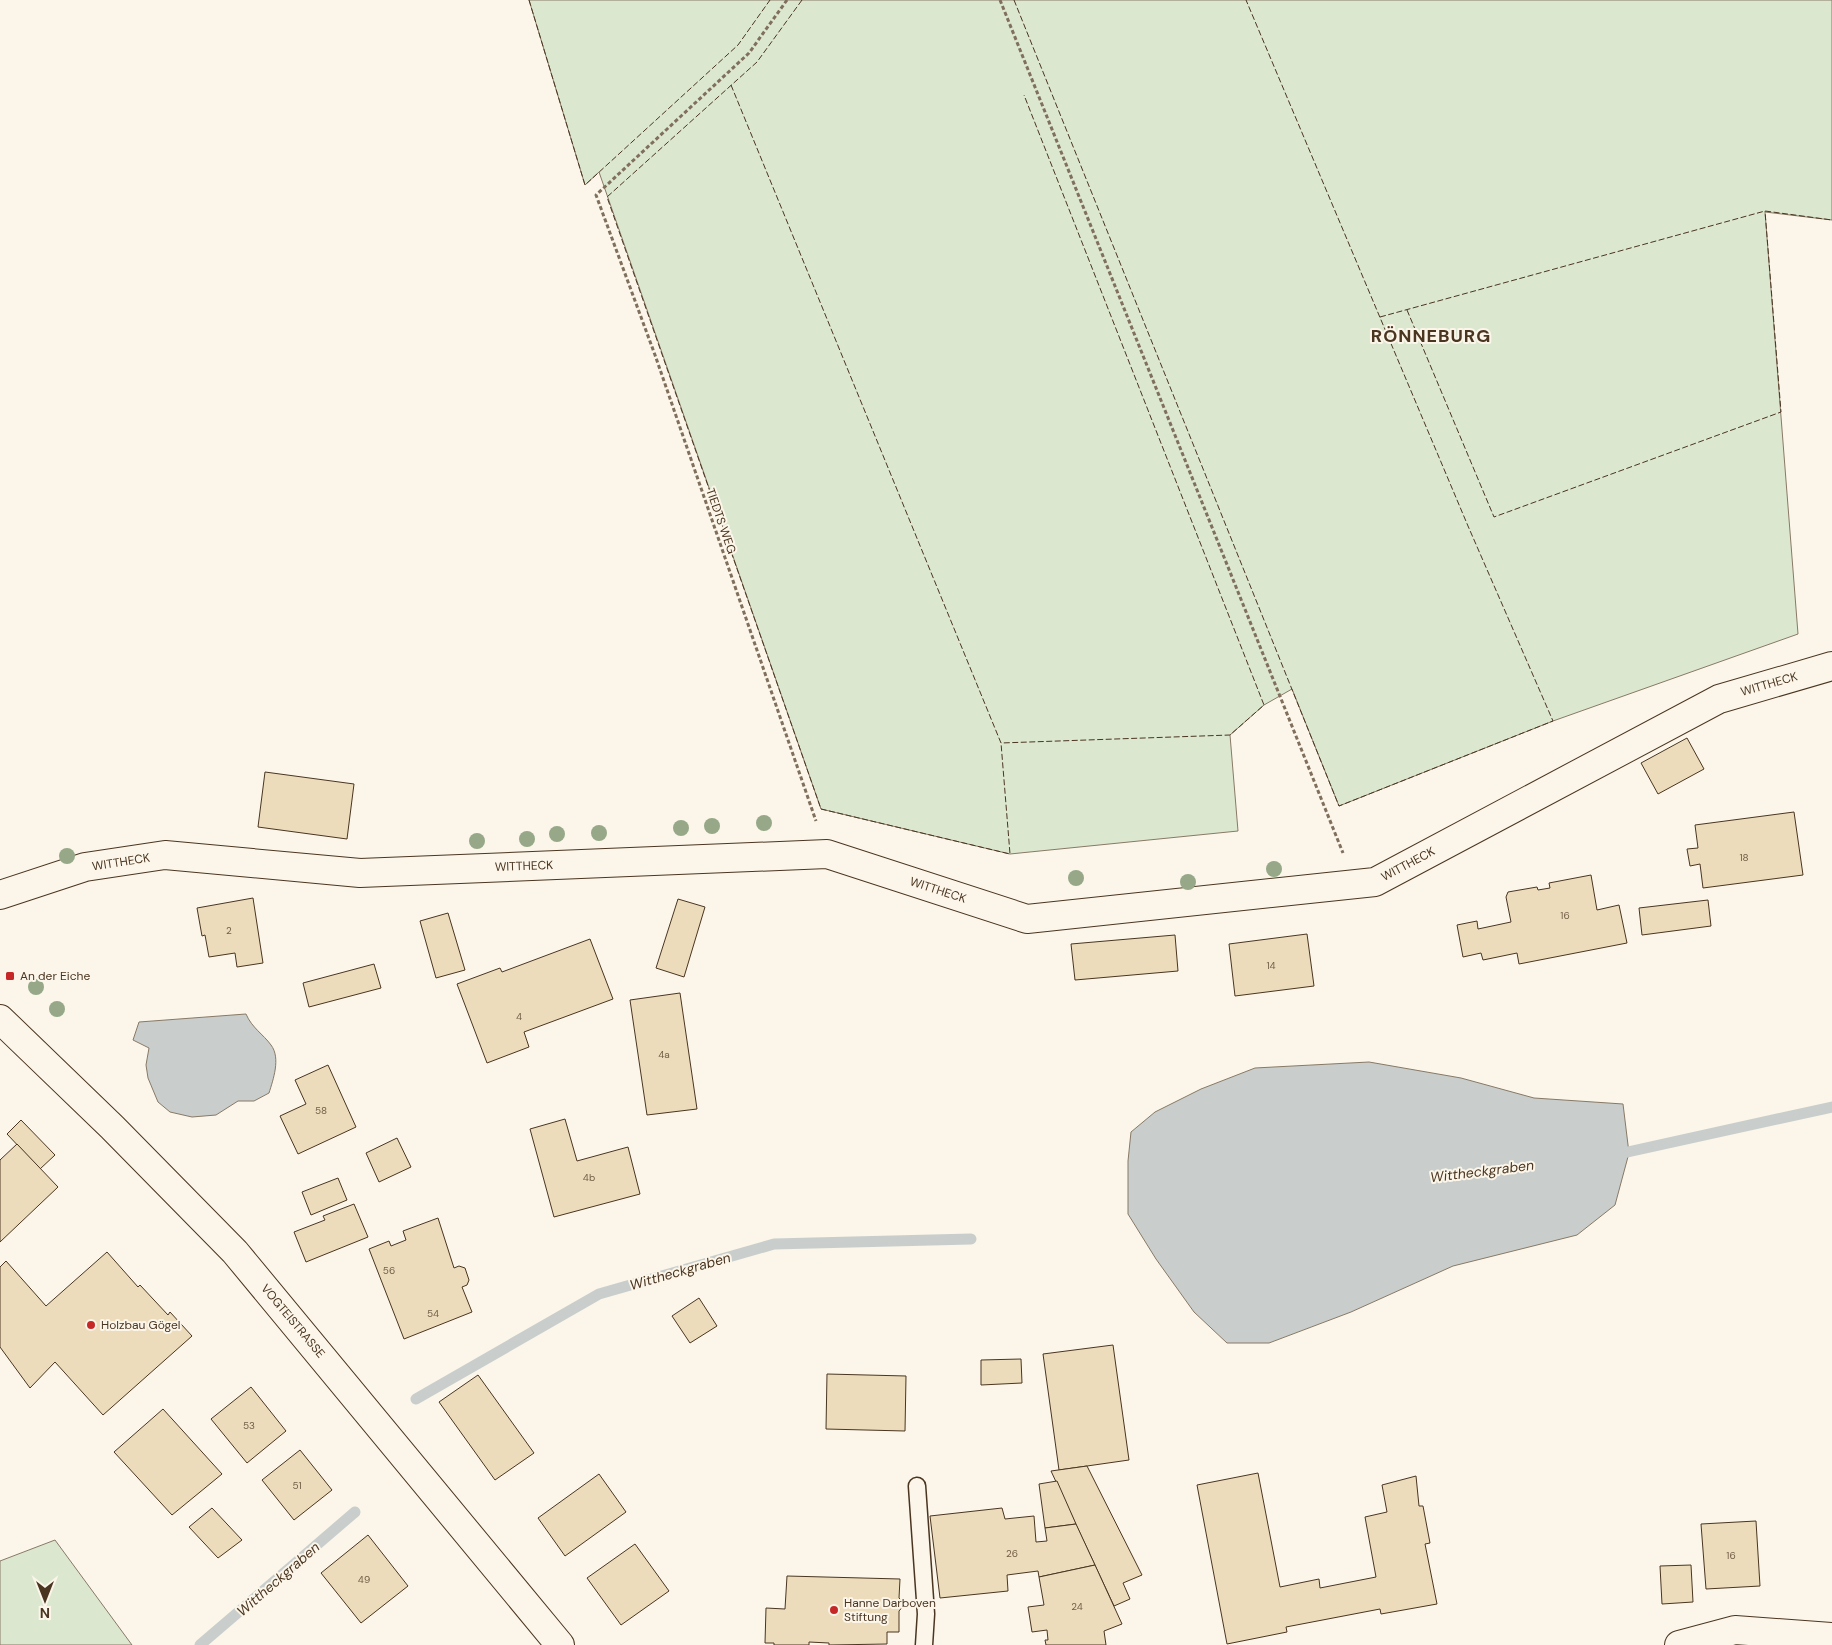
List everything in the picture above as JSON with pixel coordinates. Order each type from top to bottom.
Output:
[{"type":"street","name":"WITTHECK","points":[[0,894],[85,867],[164,855],[360,873],[827,854],[1027,919],[1375,882],[1718,699],[1832,666]]},
{"type":"street","name":"VOGTEISTRASSE","points":[[0,1019],[112,1127],[234,1252],[560,1645]]},
{"type":"street","points":[[1679,1645],[1735,1630],[1832,1637]]},
{"type":"lane","points":[[917,1486],[926,1614],[924,1645]]},
{"type":"path","name":"TIEDTS WEG","points":[[787,0],[750,53],[596,195],[655,355],[827,854]]},
{"type":"path","points":[[1000,0],[1356,884]]},
{"type":"green space","points":[[529,0],[1832,0],[1832,220],[1765,212],[1798,634],[1553,721],[1339,806],[1292,689],[1264,705],[1230,735],[1238,831],[1010,854],[821,809],[599,172],[585,185]]},
{"type":"green space","points":[[55,1540],[132,1645],[0,1645],[0,1561]]},
{"type":"water","points":[[246,1014],[251,1023],[274,1050],[276,1062],[269,1093],[254,1101],[238,1101],[216,1115],[192,1117],[170,1112],[158,1102],[148,1078],[146,1065],[149,1048],[133,1040],[139,1022]]},
{"type":"water","points":[[1369,1062],[1461,1078],[1534,1098],[1623,1104],[1629,1153],[1615,1205],[1577,1235],[1453,1266],[1351,1312],[1269,1343],[1227,1343],[1194,1312],[1156,1259],[1128,1214],[1128,1161],[1131,1132],[1155,1112],[1201,1089],[1255,1068]]},
{"type":"building","points":[[1687,738],[1704,769],[1658,794],[1641,763]]},
{"type":"building","points":[[265,772],[354,784],[347,839],[258,827]]},
{"type":"building","points":[[1794,812],[1803,875],[1703,888],[1700,864],[1690,866],[1687,849],[1698,848],[1695,825]]},
{"type":"building","points":[[1591,875],[1597,910],[1619,905],[1627,943],[1519,964],[1517,953],[1483,960],[1481,953],[1463,957],[1457,925],[1477,921],[1478,929],[1511,922],[1506,897],[1508,892],[1537,887],[1538,890],[1550,888],[1549,883]]},
{"type":"building","points":[[253,898],[263,963],[237,967],[235,953],[209,957],[205,935],[202,936],[197,908]]},
{"type":"building","points":[[678,899],[705,907],[684,977],[656,968]]},
{"type":"building","points":[[1708,900],[1711,926],[1642,935],[1639,908]]},
{"type":"building","points":[[448,913],[465,970],[436,978],[420,921]]},
{"type":"building","points":[[1307,934],[1314,986],[1235,996],[1229,944]]},
{"type":"building","points":[[1175,935],[1178,971],[1075,980],[1071,944]]},
{"type":"building","points":[[590,939],[613,999],[524,1032],[529,1047],[487,1063],[457,984],[500,968],[502,972]]},
{"type":"building","points":[[374,964],[381,988],[309,1007],[303,983]]},
{"type":"building","points":[[680,993],[697,1109],[647,1115],[630,1000]]},
{"type":"building","points":[[328,1065],[356,1127],[298,1154],[280,1116],[306,1104],[295,1080]]},
{"type":"building","points":[[565,1119],[577,1161],[628,1147],[640,1194],[554,1217],[530,1129]]},
{"type":"building","points":[[21,1120],[55,1155],[40,1169],[7,1134]]},
{"type":"building","points":[[397,1138],[411,1167],[379,1182],[366,1153]]},
{"type":"building","points":[[17,1144],[58,1187],[0,1242],[0,1160]]},
{"type":"building","points":[[338,1178],[347,1200],[311,1215],[302,1192]]},
{"type":"building","points":[[354,1204],[368,1237],[306,1262],[294,1232],[325,1220],[323,1216]]},
{"type":"building","points":[[438,1218],[454,1268],[459,1266],[465,1268],[469,1280],[467,1285],[462,1287],[472,1312],[404,1339],[369,1249],[389,1241],[391,1246],[406,1240],[403,1231]]},
{"type":"building","name":"Holzbau Gögel","points":[[107,1252],[138,1287],[140,1285],[168,1315],[170,1312],[192,1336],[103,1415],[55,1362],[30,1388],[0,1347],[0,1267],[6,1261],[46,1306]]},
{"type":"building","points":[[699,1298],[717,1326],[690,1343],[672,1316]]},
{"type":"building","points":[[1113,1345],[1129,1460],[1059,1470],[1043,1354]]},
{"type":"building","points":[[1021,1359],[1022,1383],[981,1385],[981,1360]]},
{"type":"building","points":[[827,1374],[906,1376],[905,1431],[826,1429]]},
{"type":"building","points":[[478,1375],[534,1453],[495,1480],[439,1402]]},
{"type":"building","points":[[251,1387],[286,1431],[247,1463],[211,1419]]},
{"type":"building","points":[[163,1409],[222,1474],[172,1515],[114,1452]]},
{"type":"building","points":[[300,1450],[332,1490],[294,1520],[262,1480]]},
{"type":"building","points":[[1087,1466],[1142,1575],[1123,1583],[1130,1599],[1114,1606],[1051,1471]]},
{"type":"building","points":[[1258,1473],[1280,1587],[1319,1579],[1320,1588],[1376,1577],[1365,1517],[1387,1512],[1382,1485],[1416,1476],[1419,1506],[1423,1506],[1430,1543],[1425,1544],[1437,1604],[1381,1614],[1380,1609],[1286,1627],[1287,1632],[1227,1644],[1197,1485]]},
{"type":"building","points":[[599,1474],[626,1512],[565,1556],[538,1518]]},
{"type":"building","points":[[1057,1481],[1076,1524],[1045,1528],[1039,1484]]},
{"type":"building","points":[[212,1508],[242,1540],[218,1558],[189,1527]]},
{"type":"building","name":"Hanne Darboven Stiftung","points":[[1002,1508],[1005,1519],[1034,1516],[1036,1542],[1047,1541],[1045,1528],[1076,1524],[1095,1565],[1039,1577],[1038,1571],[1007,1575],[1008,1591],[940,1598],[930,1516]]},
{"type":"building","points":[[1756,1521],[1760,1586],[1706,1589],[1701,1524]]},
{"type":"building","points":[[368,1535],[408,1586],[361,1623],[321,1573]]},
{"type":"building","points":[[635,1544],[669,1591],[621,1625],[587,1578]]},
{"type":"building","points":[[1095,1565],[1122,1624],[1104,1631],[1106,1645],[1046,1645],[1045,1640],[1048,1640],[1047,1630],[1032,1632],[1028,1607],[1044,1605],[1039,1577]]},
{"type":"building","points":[[1691,1565],[1693,1602],[1662,1604],[1660,1566]]},
{"type":"building","name":"Hanne Darboven Stiftung","points":[[787,1576],[900,1579],[899,1598],[905,1604],[899,1611],[899,1632],[887,1632],[887,1644],[829,1645],[829,1643],[809,1642],[809,1645],[774,1645],[774,1643],[765,1643],[766,1608],[785,1609]]},
{"type":"waterway","name":"Wittheckgraben","points":[[1614,1155],[1832,1107]]},
{"type":"waterway","name":"Wittheckgraben","points":[[416,1399],[599,1294],[774,1244],[971,1239]]},
{"type":"waterway","name":"Wittheckgraben","points":[[200,1645],[355,1512]]},
{"type":"fence","points":[[529,0],[585,185],[738,45],[770,0]]},
{"type":"fence","points":[[802,0],[757,62],[607,197],[821,809],[1010,854],[1001,743]]},
{"type":"fence","points":[[1014,0],[1339,806],[1553,721],[1468,526],[1246,0]]},
{"type":"fence","points":[[731,85],[1001,743],[1230,735],[1264,705],[1024,95]]},
{"type":"fence","points":[[1407,310],[1494,517],[1781,412],[1765,211]]},
{"type":"fence","points":[[1380,317],[1765,211],[1832,220]]},
{"type":"place","name":"An der Eiche","points":[[10,976]]},
{"type":"place","name":"Holzbau Gögel","points":[[91,1325]]},
{"type":"place","name":"Hanne Darboven Stiftung","points":[[834,1610]]},
{"type":"district","name":"RÖNNEBURG","points":[[1431,336]]}]
